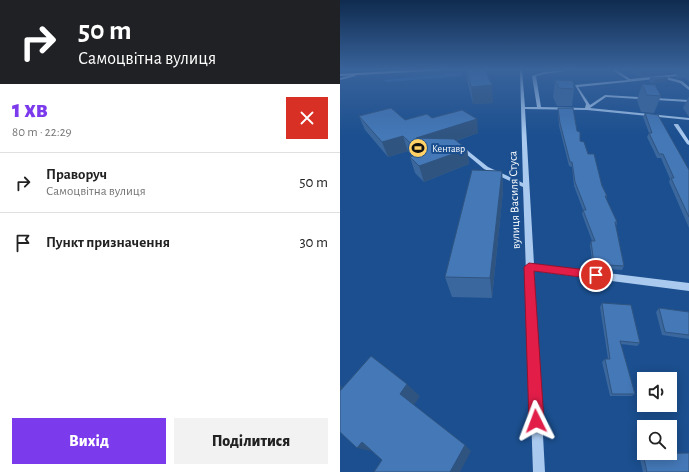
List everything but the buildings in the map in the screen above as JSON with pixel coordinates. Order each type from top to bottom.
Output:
[{"type":"street","name":"вулиця Василя Стуса","points":[[524,92],[522,108],[539,472]]},
{"type":"street","points":[[536,92],[539,108]]},
{"type":"street","points":[[580,92],[588,104],[588,108]]},
{"type":"street","points":[[588,108],[605,96],[689,101]]},
{"type":"street","points":[[522,108],[588,108],[689,119]]},
{"type":"street","points":[[676,125],[689,144]]},
{"type":"street","points":[[458,146],[486,168],[526,186]]},
{"type":"street","points":[[529,267],[689,287]]},
{"type":"place","name":"Кентавр","points":[[418,148]]},
{"type":"route","points":[[536,421],[529,267],[596,275]]}]
